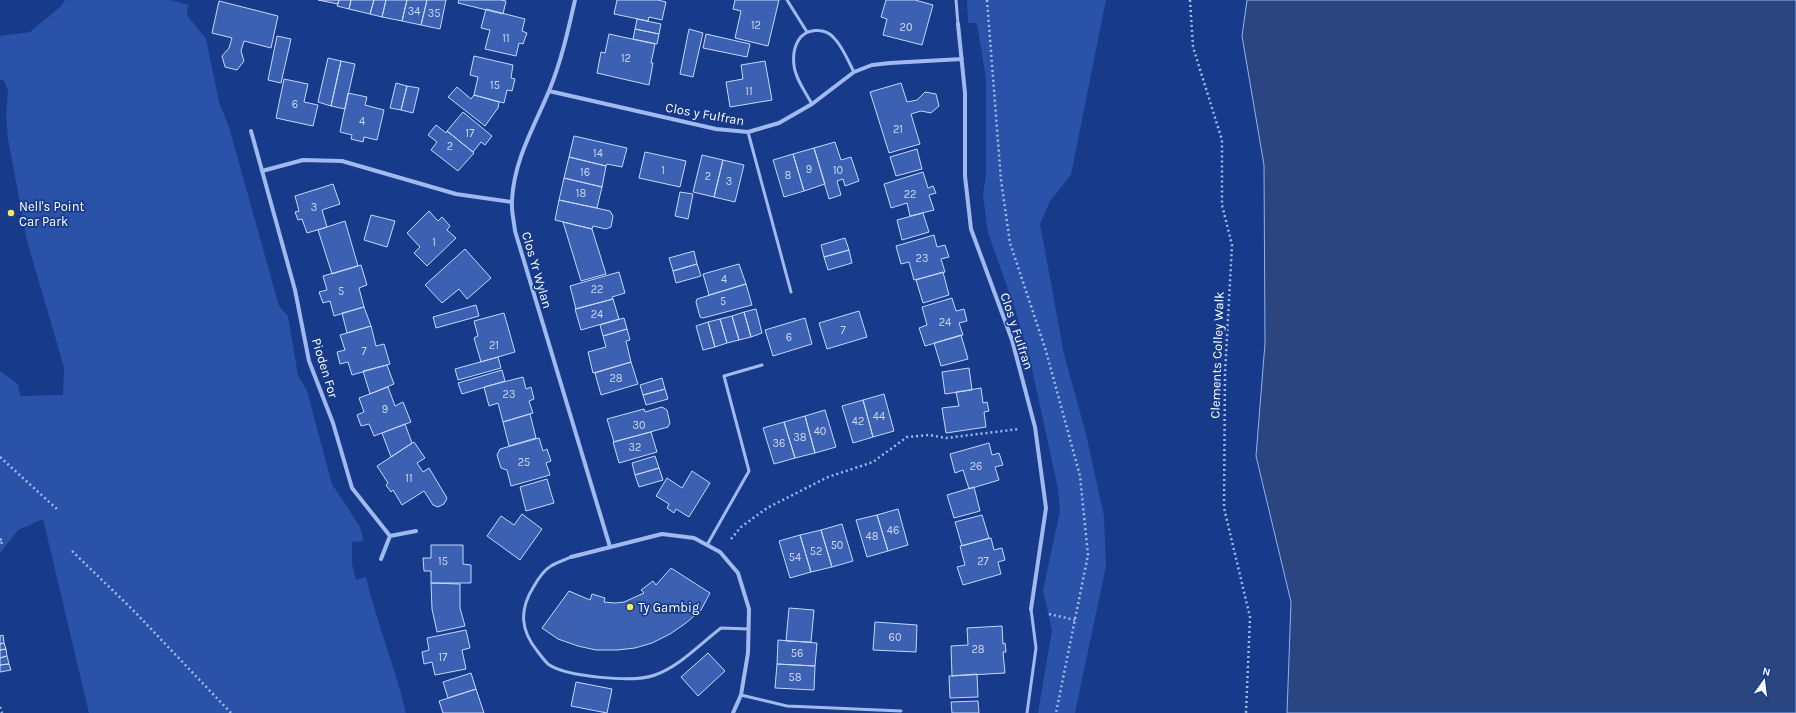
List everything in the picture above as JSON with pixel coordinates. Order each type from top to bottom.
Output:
[{"type":"street","name":"Clos Yr Wylan","points":[[575,0],[565,46],[549,91],[529,134],[514,176],[512,202],[515,231],[610,547]]},
{"type":"street","name":"Clos y Fulfran","points":[[958,24],[965,93],[965,176],[972,229],[1012,340],[1035,427],[1046,508],[1031,609]]},
{"type":"street","name":"Clos y Fulfran","points":[[549,91],[716,129],[748,132],[779,123],[812,104],[854,72],[872,65],[962,59]]},
{"type":"street","name":"Pioden For","points":[[251,131],[295,290],[309,361],[333,423],[352,488],[390,536]]},
{"type":"street","points":[[262,171],[303,160],[342,161],[456,194],[512,202]]},
{"type":"street","points":[[381,560],[390,536],[416,531]]},
{"type":"street","points":[[571,557],[662,534],[694,538],[720,552],[738,573],[749,609],[748,653],[741,694],[733,713]]},
{"type":"lane","points":[[787,0],[807,32]]},
{"type":"lane","name":"Clos y Fulfran","points":[[956,0],[958,24]]},
{"type":"lane","points":[[812,104],[794,67],[794,52],[798,40],[807,32],[817,30],[828,32],[835,38],[854,72]]},
{"type":"lane","points":[[748,132],[791,292]]},
{"type":"lane","points":[[707,545],[749,471],[724,376],[762,365]]},
{"type":"lane","points":[[571,557],[551,566],[539,578],[525,605],[523,618],[526,634],[533,646],[548,664],[563,670],[613,679],[632,679],[653,676],[671,668],[721,628],[749,629]]},
{"type":"lane","points":[[1027,713],[1036,648],[1031,609]]},
{"type":"lane","points":[[741,694],[787,706],[901,711]]},
{"type":"path","points":[[987,0],[1001,180],[1010,243],[1046,351],[1080,476],[1088,555],[1056,713]]},
{"type":"path","name":"Clements Colley Walk","points":[[1190,0],[1193,47],[1222,140],[1222,205],[1232,245],[1224,373],[1224,508],[1250,617],[1246,713]]},
{"type":"path","points":[[720,552],[741,528],[767,508],[828,477],[873,462],[907,437],[929,435],[946,438],[1035,427]]},
{"type":"path","points":[[0,457],[58,510]]},
{"type":"path","points":[[0,539],[3,541],[0,544]]},
{"type":"path","points":[[72,551],[133,610],[231,713]]},
{"type":"path","points":[[1031,609],[1075,620]]},
{"type":"path","points":[[0,707],[2,713]]},
{"type":"shaded area","points":[[65,0],[170,0],[188,5],[187,15],[206,39],[219,102],[229,127],[279,306],[288,316],[298,375],[307,391],[332,484],[360,527],[364,541],[352,542],[352,564],[356,580],[366,577],[406,713],[89,713],[43,519],[18,530],[0,553],[0,371],[18,384],[20,396],[63,395],[64,367],[27,241],[8,139],[6,115],[8,91],[4,81],[0,79],[0,36],[30,32],[60,7]]},
{"type":"shaded area","points":[[967,0],[1106,0],[1071,175],[1050,201],[1040,224],[1064,354],[1086,434],[1104,516],[1106,566],[1075,713],[1038,713],[1052,630],[1043,590],[1060,511],[1058,489],[1030,360],[1015,309],[988,233],[983,195],[986,174],[986,79],[977,23],[968,23]]},
{"type":"shaded area","points":[[1247,0],[1796,0],[1796,713],[1287,713],[1291,602],[1256,456],[1265,343],[1264,165],[1242,36]]},
{"type":"building","points":[[318,0],[339,0],[338,4]]},
{"type":"building","points":[[339,0],[351,0],[349,9],[337,6]]},
{"type":"building","points":[[351,0],[374,0],[370,14],[349,9]]},
{"type":"building","points":[[374,0],[386,0],[382,17],[370,14]]},
{"type":"building","points":[[386,0],[407,0],[402,21],[382,17]]},
{"type":"building","points":[[407,0],[427,0],[421,25],[402,21]]},
{"type":"building","points":[[427,0],[446,0],[440,29],[421,25]]},
{"type":"building","points":[[459,0],[506,1],[503,14],[458,3]]},
{"type":"building","points":[[617,0],[658,0],[666,2],[662,20],[649,17],[648,21],[614,14]]},
{"type":"building","points":[[735,0],[779,0],[768,46],[735,38],[741,11],[733,9]]},
{"type":"building","points":[[886,0],[915,0],[933,5],[922,45],[883,35],[887,19],[881,17]]},
{"type":"building","points":[[219,1],[278,16],[271,48],[244,41],[241,51],[244,61],[237,70],[225,67],[222,56],[229,48],[232,38],[212,33]]},
{"type":"building","points":[[486,9],[525,19],[522,31],[527,33],[523,44],[519,43],[516,56],[485,49],[490,30],[481,28]]},
{"type":"building","points":[[637,19],[661,24],[659,34],[635,29]]},
{"type":"building","points":[[635,29],[659,34],[657,44],[633,39]]},
{"type":"building","points":[[689,29],[703,33],[693,77],[680,74]]},
{"type":"building","points":[[609,34],[655,44],[651,63],[653,63],[649,85],[597,73],[601,52],[605,53]]},
{"type":"building","points":[[706,34],[750,44],[747,57],[703,48]]},
{"type":"building","points":[[277,36],[291,39],[281,83],[268,80]]},
{"type":"building","points":[[474,56],[513,65],[511,78],[515,79],[512,91],[507,90],[504,103],[474,95],[478,77],[470,75]]},
{"type":"building","points":[[328,58],[341,61],[331,106],[318,102]]},
{"type":"building","points":[[341,61],[355,64],[345,109],[331,106]]},
{"type":"building","points":[[765,61],[772,100],[730,107],[726,82],[743,79],[741,65]]},
{"type":"building","points":[[284,79],[308,84],[304,102],[318,105],[313,126],[276,118]]},
{"type":"building","points":[[396,83],[407,86],[401,110],[390,108]]},
{"type":"building","points":[[901,83],[907,102],[917,100],[925,92],[936,94],[939,106],[931,113],[921,111],[911,114],[920,144],[889,153],[870,92]]},
{"type":"building","points":[[407,86],[419,88],[413,113],[401,110]]},
{"type":"building","points":[[457,87],[471,99],[474,95],[499,102],[498,108],[485,126],[448,97]]},
{"type":"building","points":[[348,93],[367,97],[365,105],[384,110],[377,140],[364,137],[363,142],[351,139],[352,135],[340,132]]},
{"type":"building","points":[[463,112],[492,136],[485,145],[481,142],[473,152],[447,131]]},
{"type":"building","points":[[436,125],[446,133],[447,131],[474,153],[458,171],[431,150],[437,142],[428,135]]},
{"type":"building","points":[[574,136],[627,148],[622,167],[607,164],[606,166],[569,157]]},
{"type":"building","points":[[835,142],[841,160],[851,157],[859,181],[845,186],[843,179],[837,181],[841,195],[829,199],[814,148]]},
{"type":"building","points":[[814,148],[825,184],[804,191],[793,154]]},
{"type":"building","points":[[917,149],[922,169],[896,176],[890,157]]},
{"type":"building","points":[[645,152],[686,161],[680,187],[639,178]]},
{"type":"building","points":[[793,154],[804,191],[784,197],[773,160]]},
{"type":"building","points":[[702,155],[723,160],[714,197],[693,192]]},
{"type":"building","points":[[569,157],[606,166],[602,187],[564,178]]},
{"type":"building","points":[[723,160],[744,165],[735,202],[714,197]]},
{"type":"building","points":[[923,172],[928,188],[933,186],[936,193],[929,195],[934,210],[910,216],[907,203],[891,208],[884,184]]},
{"type":"building","points":[[564,178],[602,187],[597,208],[559,200]]},
{"type":"building","points":[[333,184],[340,204],[322,210],[327,227],[307,233],[302,219],[298,220],[295,212],[299,211],[295,196]]},
{"type":"building","points":[[680,192],[693,194],[688,219],[675,216]]},
{"type":"building","points":[[559,200],[610,211],[613,216],[611,227],[606,229],[593,226],[592,229],[555,220]]},
{"type":"building","points":[[429,211],[438,221],[442,217],[450,226],[447,230],[456,238],[427,266],[414,253],[420,247],[407,233]]},
{"type":"building","points":[[923,213],[929,232],[902,240],[897,220]]},
{"type":"building","points":[[371,215],[395,221],[387,247],[364,240]]},
{"type":"building","points":[[345,221],[358,266],[332,274],[318,230]]},
{"type":"building","points":[[563,222],[592,229],[606,274],[581,281]]},
{"type":"building","points":[[934,235],[937,247],[945,245],[949,257],[941,259],[945,272],[914,280],[909,262],[901,264],[896,246]]},
{"type":"building","points":[[845,238],[849,250],[824,257],[821,245]]},
{"type":"building","points":[[465,249],[491,278],[467,299],[459,289],[442,303],[425,285]]},
{"type":"building","points":[[849,250],[852,263],[828,270],[824,257]]},
{"type":"building","points":[[694,251],[697,264],[673,271],[669,258]]},
{"type":"building","points":[[697,264],[701,276],[676,283],[673,271]]},
{"type":"building","points":[[739,264],[746,284],[709,295],[703,274]]},
{"type":"building","points":[[361,265],[367,285],[359,288],[364,307],[334,316],[330,301],[323,303],[319,292],[327,290],[323,276]]},
{"type":"building","points":[[619,272],[625,293],[612,297],[613,299],[576,309],[570,286]]},
{"type":"building","points":[[943,272],[949,295],[923,303],[916,280]]},
{"type":"building","points":[[746,284],[752,305],[703,318],[700,317],[696,302],[697,299]]},
{"type":"building","points":[[952,298],[956,311],[964,309],[967,321],[959,323],[963,335],[925,346],[919,328],[927,325],[922,307]]},
{"type":"building","points":[[613,299],[619,319],[581,330],[575,309]]},
{"type":"building","points":[[476,305],[479,316],[436,328],[433,317]]},
{"type":"building","points":[[364,307],[371,326],[347,333],[342,313]]},
{"type":"building","points":[[756,309],[762,333],[751,337],[744,312]]},
{"type":"building","points":[[859,311],[867,337],[827,349],[819,323]]},
{"type":"building","points":[[744,312],[751,337],[739,340],[732,316]]},
{"type":"building","points":[[504,313],[515,352],[481,362],[474,338],[478,336],[474,321]]},
{"type":"building","points":[[732,316],[739,340],[727,343],[720,319]]},
{"type":"building","points":[[624,318],[627,329],[603,336],[600,325]]},
{"type":"building","points":[[805,318],[812,344],[773,356],[765,330]]},
{"type":"building","points":[[720,319],[727,343],[715,347],[708,322]]},
{"type":"building","points":[[708,322],[715,347],[703,350],[696,326]]},
{"type":"building","points":[[371,326],[376,346],[384,344],[390,364],[352,375],[348,362],[340,364],[337,352],[345,350],[340,335]]},
{"type":"building","points":[[627,329],[630,340],[626,341],[631,362],[593,373],[588,352],[606,347],[603,336]]},
{"type":"building","points":[[961,335],[968,359],[941,366],[934,343]]},
{"type":"building","points":[[498,357],[501,368],[458,380],[455,369]]},
{"type":"building","points":[[631,362],[638,384],[601,395],[595,373]]},
{"type":"building","points":[[387,365],[394,384],[370,394],[363,371]]},
{"type":"building","points":[[969,368],[972,390],[945,394],[942,372]]},
{"type":"building","points":[[502,370],[505,381],[462,394],[458,383]]},
{"type":"building","points":[[523,377],[526,389],[531,387],[534,399],[529,401],[533,413],[503,422],[498,403],[489,406],[484,387]]},
{"type":"building","points":[[662,378],[665,389],[643,395],[640,385]]},
{"type":"building","points":[[388,387],[395,406],[403,402],[411,422],[374,436],[369,424],[361,426],[357,415],[364,412],[359,398]]},
{"type":"building","points":[[981,388],[983,403],[987,402],[989,411],[984,412],[986,427],[946,433],[942,408],[959,406],[956,392]]},
{"type":"building","points":[[665,389],[668,399],[646,405],[643,395]]},
{"type":"building","points":[[884,394],[894,431],[873,437],[863,400]]},
{"type":"building","points":[[863,400],[873,437],[853,443],[842,406]]},
{"type":"building","points":[[662,407],[667,410],[670,423],[668,427],[614,442],[607,419],[644,409],[645,412]]},
{"type":"building","points":[[825,410],[836,447],[815,453],[805,416]]},
{"type":"building","points":[[530,414],[536,438],[509,446],[503,422]]},
{"type":"building","points":[[805,416],[815,453],[795,458],[784,422]]},
{"type":"building","points":[[784,422],[795,458],[774,464],[763,428]]},
{"type":"building","points":[[405,424],[412,443],[391,457],[382,433]]},
{"type":"building","points":[[651,432],[657,452],[619,463],[613,442]]},
{"type":"building","points":[[539,438],[543,451],[547,449],[551,461],[546,463],[550,475],[511,486],[507,470],[501,468],[497,455],[500,449]]},
{"type":"building","points":[[414,442],[425,458],[417,463],[423,472],[429,468],[447,498],[444,504],[438,507],[433,505],[424,491],[402,505],[393,490],[391,492],[386,485],[388,483],[377,466]]},
{"type":"building","points":[[989,443],[992,455],[999,453],[1003,465],[995,467],[999,480],[969,489],[963,470],[955,473],[950,454]]},
{"type":"building","points":[[655,456],[659,468],[635,475],[632,463]]},
{"type":"building","points":[[659,468],[663,480],[639,487],[635,475]]},
{"type":"building","points":[[692,471],[710,483],[689,517],[676,509],[674,513],[667,508],[669,504],[656,496],[667,478],[682,488]]},
{"type":"building","points":[[547,479],[554,503],[526,511],[520,487]]},
{"type":"building","points":[[974,487],[980,511],[954,518],[947,495]]},
{"type":"building","points":[[898,509],[908,545],[888,551],[877,515]]},
{"type":"building","points":[[522,514],[542,529],[520,560],[487,536],[501,516],[514,525]]},
{"type":"building","points":[[877,515],[888,551],[867,557],[856,520]]},
{"type":"building","points":[[982,515],[989,538],[962,546],[955,522]]},
{"type":"building","points":[[842,524],[853,561],[832,567],[821,530]]},
{"type":"building","points":[[821,530],[832,567],[811,572],[800,535]]},
{"type":"building","points":[[800,535],[811,572],[790,578],[779,541]]},
{"type":"building","points":[[991,538],[994,550],[1002,548],[1005,560],[998,562],[1001,574],[963,585],[957,567],[965,565],[960,546]]},
{"type":"building","points":[[431,545],[463,545],[463,564],[471,565],[471,583],[431,583],[431,571],[424,571],[423,558],[431,558]]},
{"type":"building","name":"Ty Gambig","points":[[671,568],[710,593],[701,610],[686,623],[670,634],[652,643],[635,648],[596,650],[558,639],[542,628],[569,591],[590,600],[592,594],[605,598],[604,602],[624,602],[644,593],[641,590],[653,581],[656,585]]},
{"type":"building","points":[[431,583],[460,584],[460,608],[465,626],[437,632],[432,609]]},
{"type":"building","points":[[789,608],[814,610],[811,642],[786,641]]},
{"type":"building","points":[[875,622],[917,625],[916,652],[873,650]]},
{"type":"building","points":[[1002,626],[1003,644],[1005,643],[1006,652],[1003,652],[1005,673],[952,676],[951,646],[968,645],[967,628]]},
{"type":"building","points":[[466,630],[470,648],[462,650],[466,669],[435,675],[432,662],[424,664],[422,652],[429,650],[427,638]]},
{"type":"building","points":[[3,635],[4,643],[0,644],[0,636]]},
{"type":"building","points":[[778,640],[817,643],[815,666],[777,664]]},
{"type":"building","points":[[4,643],[6,649],[0,650],[0,644]]},
{"type":"building","points":[[6,649],[7,656],[0,658],[0,650]]},
{"type":"building","points":[[708,653],[725,671],[698,696],[681,677]]},
{"type":"building","points":[[7,656],[9,664],[0,665],[0,658]]},
{"type":"building","points":[[9,664],[11,670],[0,672],[0,665]]},
{"type":"building","points":[[777,664],[815,666],[814,690],[775,688]]},
{"type":"building","points":[[471,673],[476,689],[448,698],[443,682]]},
{"type":"building","points":[[977,674],[978,697],[950,698],[949,676]]},
{"type":"building","points":[[576,682],[612,689],[607,713],[571,706]]},
{"type":"building","points":[[476,689],[484,713],[443,713],[439,701]]},
{"type":"building","points":[[978,701],[979,713],[952,713],[951,702]]},
{"type":"place","name":"Nell's Point Car Park","points":[[11,213]]},
{"type":"place","name":"Ty Gambig","points":[[630,607]]}]
